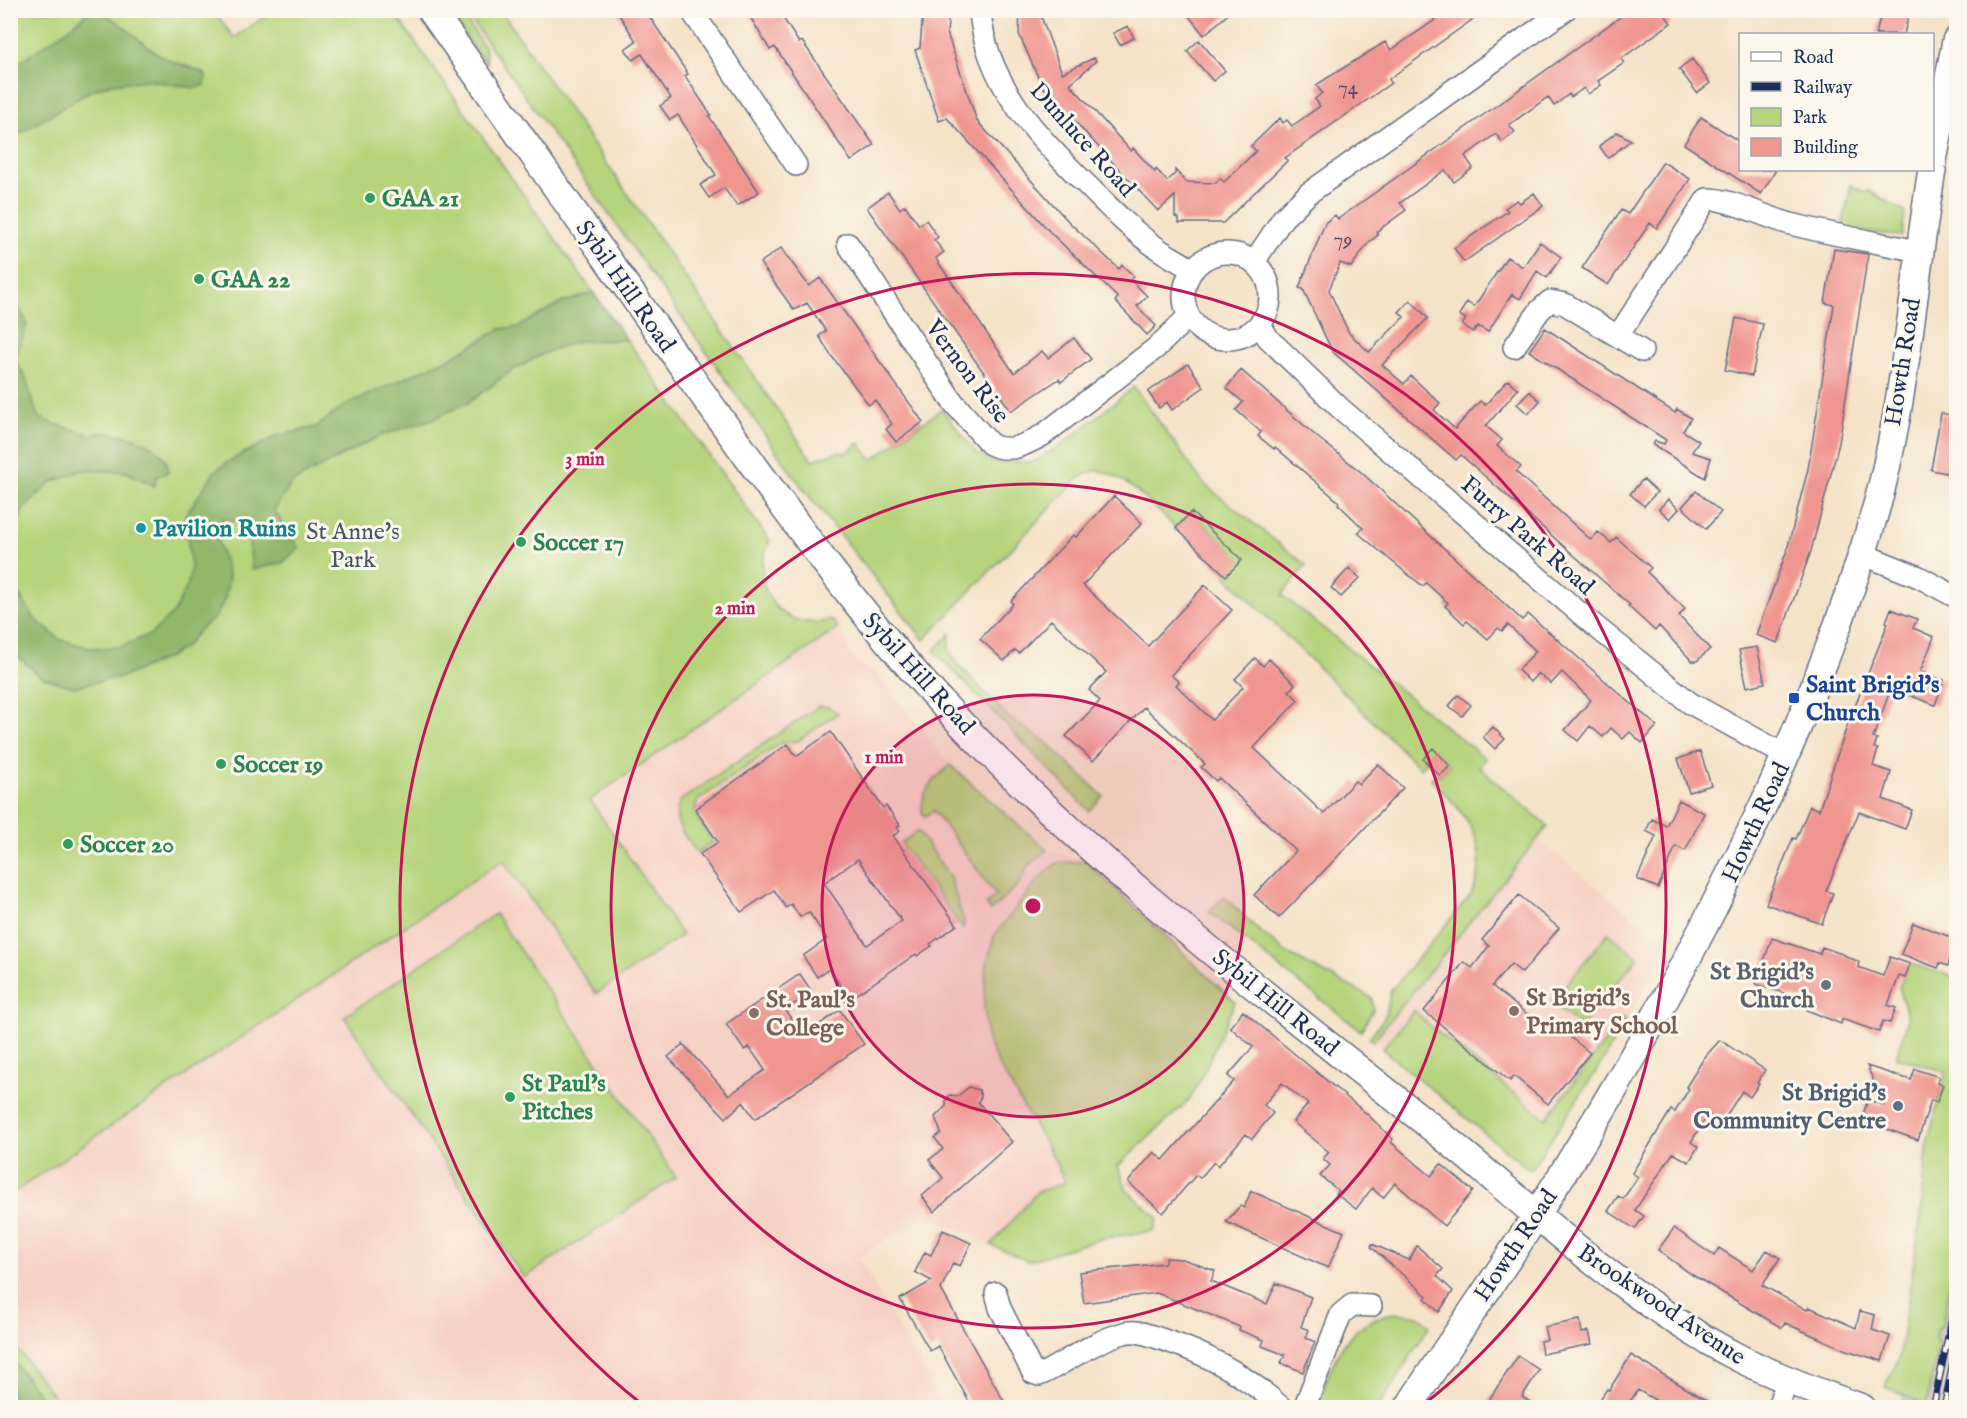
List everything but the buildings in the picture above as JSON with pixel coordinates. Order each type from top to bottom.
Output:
[{"type":"main road","name":"Sybil Hill Road","points":[[431,10],[821,559],[904,660],[952,714],[1077,838],[1537,1215]]},
{"type":"main road","name":"Howth Road","points":[[1934,158],[1956,42]]},
{"type":"main road","name":"Howth Road","points":[[1408,1407],[1537,1215],[1640,1046],[1701,935],[1785,755],[1827,655],[1862,554],[1880,491],[1906,351],[1918,251],[1931,171]]},
{"type":"main road","name":"Brookwood Avenue","points":[[1537,1215],[1608,1272],[1694,1332],[1735,1356],[1786,1381],[1862,1407]]},
{"type":"street","points":[[691,10],[796,165]]},
{"type":"street","name":"Dunluce Road","points":[[980,10],[983,37],[999,79],[1037,134],[1126,224],[1158,249],[1193,270]]},
{"type":"street","points":[[1254,262],[1282,218],[1309,193],[1565,10]]},
{"type":"street","points":[[1618,336],[1707,199],[1718,198],[1737,207],[1800,226],[1918,251]]},
{"type":"street","name":"Vernon Rise","points":[[848,244],[953,402],[990,444],[998,448],[1011,449],[1025,445],[1042,435],[1156,348],[1189,316]]},
{"type":"street","points":[[1229,253],[1254,262],[1266,278],[1270,298],[1267,312],[1260,324],[1236,338],[1222,338],[1204,331],[1189,316],[1185,291],[1193,270],[1205,259],[1216,254],[1229,253]]},
{"type":"street","points":[[1514,347],[1540,310],[1550,301],[1565,304],[1642,351]]},
{"type":"street","name":"Furry Park Road","points":[[1260,324],[1268,339],[1341,409],[1604,634],[1690,703],[1785,755]]},
{"type":"street","points":[[1862,554],[1919,577],[1956,597]]},
{"type":"street","points":[[996,1293],[1000,1308],[1033,1372],[1039,1375],[1095,1345],[1124,1333],[1140,1332],[1189,1348],[1221,1363],[1249,1380],[1282,1407]]},
{"type":"street","points":[[1304,1407],[1341,1314],[1352,1305],[1371,1306]]},
{"type":"street","points":[[1778,1407],[1786,1381]]},
{"type":"shaded area","name":"St. Paul's College","points":[[838,628],[847,640],[849,653],[860,665],[873,670],[950,765],[1047,850],[1086,861],[1235,1002],[1200,1081],[1189,1100],[1118,1166],[1127,1190],[1158,1218],[1154,1231],[1103,1238],[1028,1261],[925,1215],[901,1233],[898,1232],[859,1258],[944,1407],[62,1407],[11,1341],[11,1194]]},
{"type":"shaded area","name":"St Brigid's Primary School","points":[[1538,839],[1669,946],[1599,1067],[1532,1168],[1526,1167],[1373,1041]]},
{"type":"shaded area","points":[[1956,1034],[1956,1407],[1900,1407],[1903,1396],[1885,1387],[1899,1358],[1921,1216],[1928,1141]]},
{"type":"green space","name":"St Anne's Park","points":[[24,11],[214,11],[234,38],[273,11],[393,11],[770,541],[764,558],[763,575],[766,590],[773,603],[783,613],[797,620],[813,623],[832,620],[838,628],[590,800],[682,935],[596,994],[503,860],[11,1194],[11,22]]},
{"type":"green space","points":[[98,11],[118,22],[162,56],[206,75],[205,85],[194,88],[147,80],[110,84],[90,91],[11,139],[11,68],[86,14]]},
{"type":"green space","points":[[448,11],[460,11],[485,48],[487,63],[472,46]]},
{"type":"green space","points":[[465,11],[501,11],[812,460],[838,452],[846,453],[859,443],[872,460],[942,409],[977,454],[993,462],[1034,462],[1063,444],[1134,387],[1204,484],[1306,565],[1282,595],[1486,759],[1479,767],[1548,826],[1373,1041],[1369,1038],[1385,1017],[1391,990],[1471,895],[1478,877],[1480,860],[1473,831],[1455,805],[1431,779],[1437,773],[1440,776],[1450,766],[1433,749],[1423,758],[1426,762],[1420,768],[1226,576],[1241,560],[1192,512],[1176,528],[1138,492],[1105,472],[1089,473],[1074,483],[924,640],[801,486]]},
{"type":"green space","points":[[1851,185],[1866,193],[1869,191],[1905,212],[1902,236],[1846,230],[1843,223]]},
{"type":"green space","points":[[10,266],[14,271],[11,291],[27,323],[15,360],[26,379],[37,415],[46,421],[90,435],[111,433],[138,440],[150,445],[166,462],[168,472],[156,477],[155,486],[127,472],[83,470],[50,483],[22,511],[12,543],[12,574],[17,592],[34,618],[59,639],[89,648],[120,647],[151,634],[174,612],[188,584],[191,567],[185,516],[215,471],[231,460],[277,436],[316,427],[347,404],[452,357],[500,329],[518,327],[558,304],[593,293],[627,340],[580,341],[551,350],[513,370],[469,402],[433,419],[382,435],[292,483],[274,510],[299,548],[282,563],[252,570],[247,524],[222,518],[217,538],[229,577],[225,599],[215,618],[199,630],[186,646],[169,657],[125,676],[73,687],[41,677],[13,652],[11,646]]},
{"type":"green space","points":[[950,634],[949,649],[958,665],[1009,718],[1045,741],[1103,796],[1089,811],[934,651]]},
{"type":"green space","points":[[819,706],[829,707],[838,713],[798,741],[781,743],[697,801],[694,813],[713,842],[697,853],[678,822],[677,809],[680,801]]},
{"type":"green space","points":[[950,765],[1047,850],[1027,867],[1020,883],[990,911],[986,905],[996,895],[934,811],[925,816],[922,813],[926,791]]},
{"type":"green space","points":[[918,831],[950,877],[964,922],[963,929],[901,843]]},
{"type":"green space","points":[[1086,861],[1235,1002],[1200,1081],[1189,1100],[1118,1166],[1127,1190],[1158,1218],[1154,1231],[1103,1238],[1028,1261],[991,1245],[1037,1192],[1065,1183],[1055,1160],[998,1064],[987,1040],[984,1006],[986,968],[994,936],[1038,880],[1057,863]]},
{"type":"green space","points":[[1224,896],[1256,928],[1288,954],[1372,998],[1373,1010],[1361,1031],[1209,912]]},
{"type":"green space","name":"St Paul's Pitches","points":[[495,914],[676,1177],[524,1278],[344,1017]]},
{"type":"green space","points":[[1608,933],[1638,957],[1581,1027],[1551,1003]]},
{"type":"green space","points":[[1910,964],[1956,977],[1956,1254],[1942,1326],[1937,1329],[1935,1337],[1939,1344],[1926,1405],[1885,1387],[1899,1358],[1921,1216],[1928,1141],[1946,1072],[1896,1057],[1908,1019],[1899,986]]},
{"type":"green space","points":[[1414,1010],[1429,1025],[1546,1119],[1623,1018],[1626,1020],[1599,1067],[1532,1168],[1526,1167],[1382,1049]]},
{"type":"green space","points":[[1394,1313],[1419,1316],[1430,1325],[1379,1407],[1318,1407],[1328,1375],[1342,1347],[1351,1335],[1363,1325]]},
{"type":"green space","points":[[11,1341],[62,1407],[11,1407]]},
{"type":"green space","points":[[10,1357],[49,1407],[11,1407]]},
{"type":"railway","points":[[1933,1408],[1956,1299]]},
{"type":"railway","points":[[1944,1408],[1956,1347]]},
{"type":"place","name":"GAA 21","points":[[370,198]]},
{"type":"place","name":"GAA 22","points":[[199,279]]},
{"type":"place","name":"Pavilion Ruins","points":[[141,528]]},
{"type":"place","name":"Soccer 17","points":[[521,542]]},
{"type":"place","name":"Saint Brigid's Church","points":[[1794,698]]},
{"type":"place","name":"Soccer 19","points":[[221,764]]},
{"type":"place","name":"Soccer 20","points":[[68,844]]},
{"type":"place","name":"St Brigid's Church","points":[[1826,985]]},
{"type":"place","name":"St Brigid's Primary School","points":[[1514,1011]]},
{"type":"place","name":"St. Paul's College","points":[[754,1013]]},
{"type":"place","name":"St Paul's Pitches","points":[[510,1097]]},
{"type":"place","name":"St Brigid's Community Centre","points":[[1898,1106]]}]
